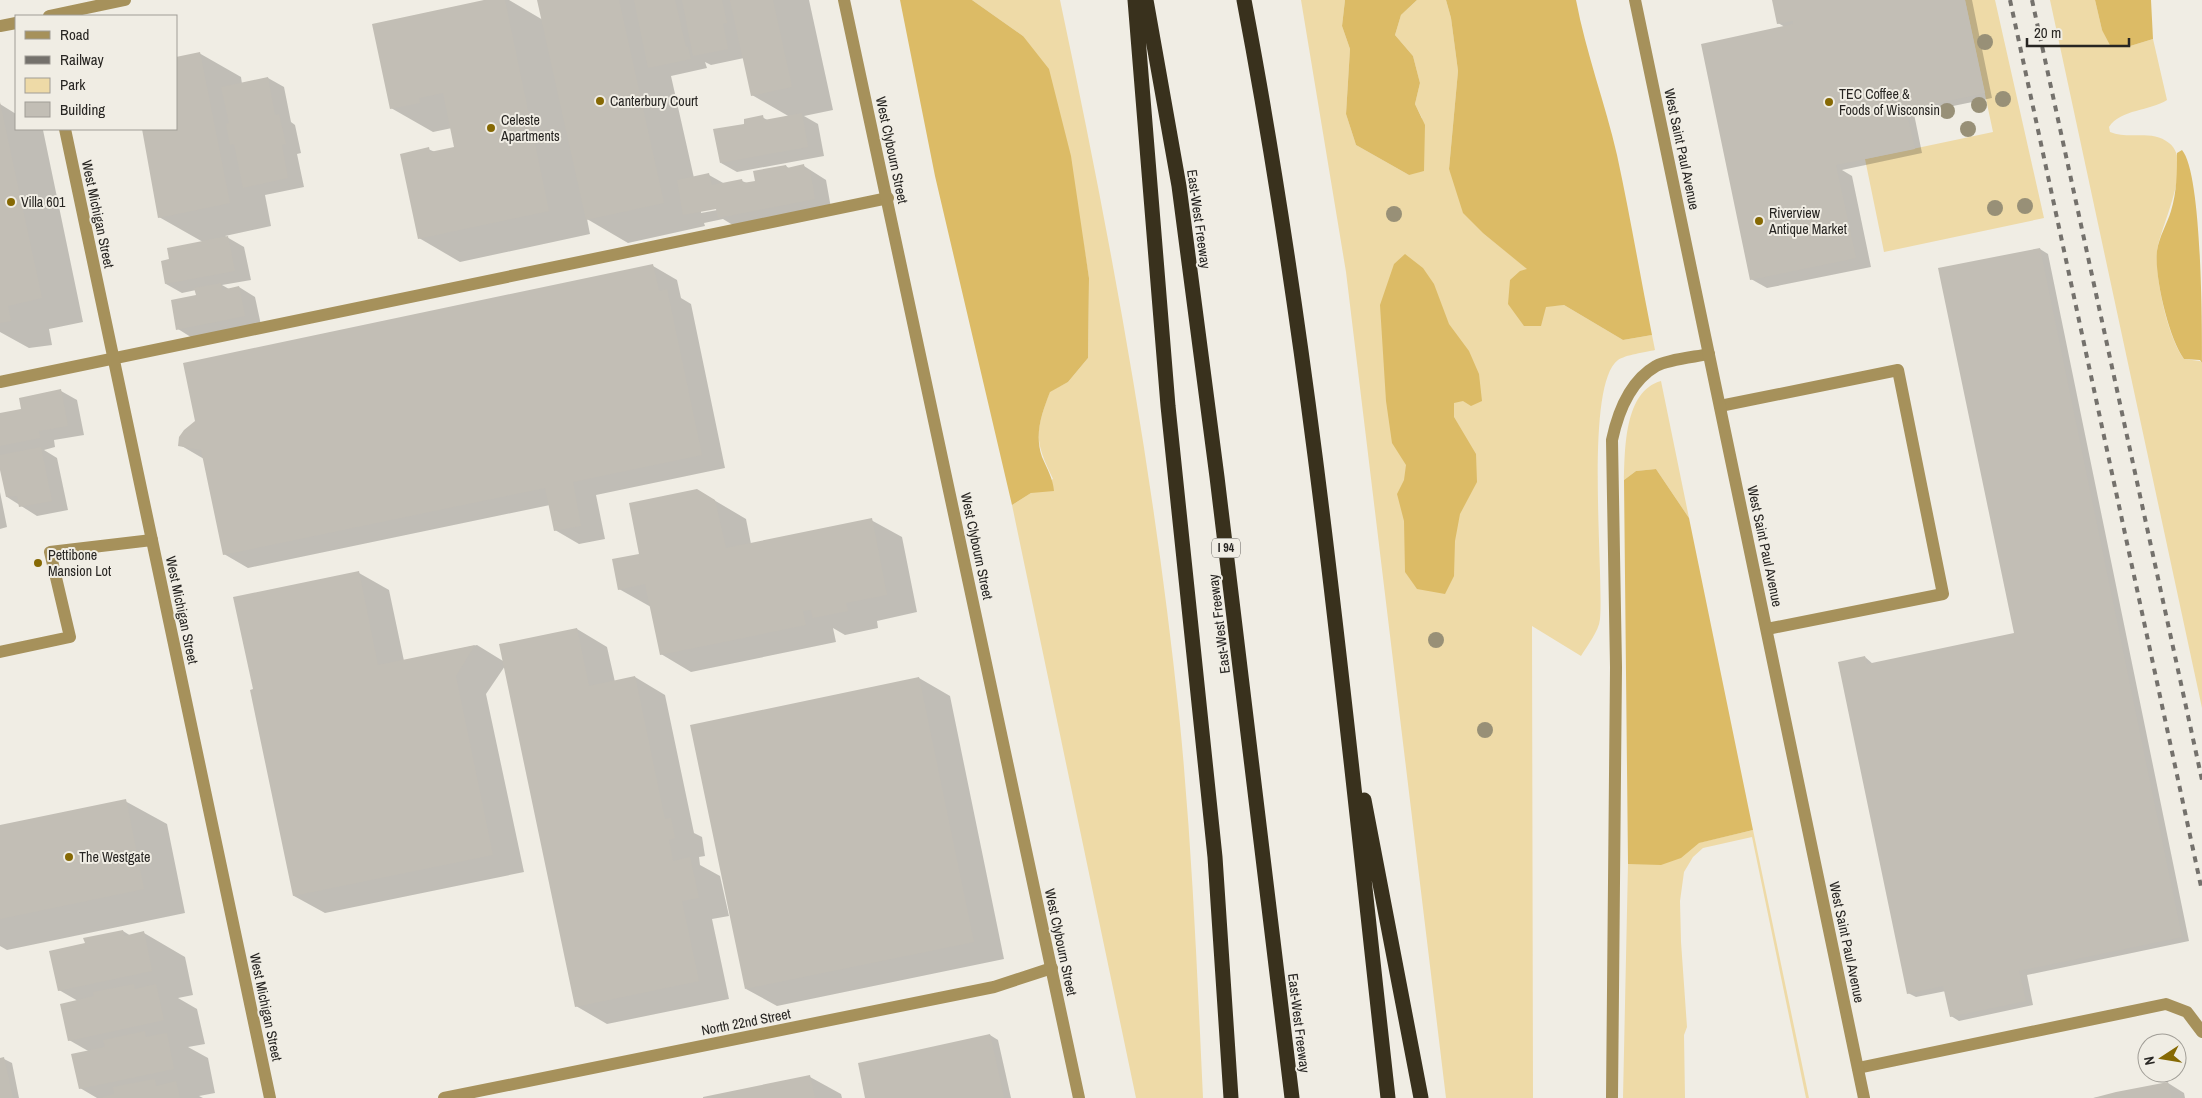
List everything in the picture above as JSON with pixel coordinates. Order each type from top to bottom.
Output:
[{"type":"highway","points":[[1135,0],[1168,406],[1216,857],[1231,1098]]},
{"type":"highway","name":"East-West Freeway","points":[[1146,0],[1184,225],[1219,487],[1292,1098]]},
{"type":"highway","points":[[1244,0],[1262,96],[1301,353],[1342,685],[1388,1098]]},
{"type":"highway","points":[[1342,685],[1421,1098]]},
{"type":"street","points":[[54,15],[125,0]]},
{"type":"street","name":"West Clybourn Street","points":[[844,0],[888,198],[1079,1098]]},
{"type":"street","name":"West Saint Paul Avenue","points":[[1636,0],[1864,1098]]},
{"type":"street","points":[[0,26],[15,23]]},
{"type":"street","name":"West Michigan Street","points":[[65,130],[270,1098]]},
{"type":"street","points":[[0,382],[888,198]]},
{"type":"street","points":[[1612,1098],[1616,666],[1612,440],[1617,420],[1628,395],[1640,378],[1658,366],[1709,354]]},
{"type":"street","points":[[1720,406],[1898,370],[1943,594],[1767,629]]},
{"type":"street","points":[[0,652],[70,637],[50,552],[152,540]]},
{"type":"street","name":"North 22nd Street","points":[[444,1098],[994,987],[1052,968]]},
{"type":"street","points":[[1858,1068],[2166,1004],[2187,1012],[2202,1032]]},
{"type":"green space","points":[[972,0],[1060,0],[1096,177],[1129,356],[1144,445],[1169,624],[1179,714],[1194,906],[1203,1098],[1136,1098],[1012,505],[1053,479],[1042,455],[1039,427],[1050,391],[1068,382],[1088,358],[1089,278],[1080,223],[1023,36]]},
{"type":"green space","points":[[1301,0],[1345,0],[1342,26],[1350,49],[1346,114],[1356,145],[1409,175],[1422,118],[1415,104],[1420,83],[1413,56],[1395,35],[1401,15],[1417,0],[1446,0],[1451,18],[1458,71],[1449,169],[1484,234],[1528,269],[1546,306],[1564,305],[1623,340],[1652,335],[1655,350],[1630,355],[1618,360],[1608,376],[1601,404],[1598,441],[1601,595],[1599,624],[1581,656],[1532,626],[1533,1098],[1446,1098],[1346,272]]},
{"type":"green space","points":[[1965,0],[1995,0],[2044,218],[1884,252],[1865,159],[1993,132]]},
{"type":"green space","points":[[2050,0],[2095,0],[2102,30],[2127,47],[2153,39],[2167,100],[2160,104],[2128,113],[2114,121],[2109,127],[2110,132],[2117,134],[2155,136],[2169,143],[2176,152],[2178,165],[2177,180],[2174,196],[2159,241],[2157,263],[2160,292],[2168,323],[2178,349],[2184,359],[2200,361],[2202,363],[2202,708]]},
{"type":"green space","points":[[1661,381],[1689,518],[1656,469],[1636,471],[1624,480],[1626,438],[1633,409],[1640,396],[1649,387]]},
{"type":"green space","points":[[1753,830],[1809,1098],[1806,1098],[1752,837],[1703,848],[1693,857],[1684,872],[1680,901],[1687,1027],[1684,1035],[1685,1098],[1623,1098],[1628,864],[1637,858],[1651,854]]},
{"type":"shaded area","points":[[900,0],[972,0],[1023,36],[1049,69],[1071,156],[1089,278],[1088,358],[1068,382],[1050,392],[1042,416],[1039,432],[1040,448],[1054,491],[1031,493],[1012,505],[935,176]]},
{"type":"shaded area","points":[[1345,0],[1417,0],[1401,15],[1395,35],[1413,56],[1420,83],[1415,104],[1425,125],[1424,171],[1409,175],[1356,145],[1346,114],[1350,49],[1342,26]]},
{"type":"shaded area","points":[[1446,0],[1576,0],[1617,155],[1652,335],[1623,340],[1564,305],[1546,307],[1541,326],[1524,326],[1508,304],[1510,280],[1520,271],[1527,269],[1484,234],[1463,213],[1449,169],[1458,71],[1451,18]]},
{"type":"shaded area","points":[[2095,0],[2151,0],[2153,39],[2127,47],[2111,47],[2102,30]]},
{"type":"shaded area","points":[[2182,150],[2189,164],[2197,217],[2200,251],[2202,363],[2200,360],[2184,359],[2178,350],[2168,323],[2158,276],[2157,251],[2173,204],[2177,153]]},
{"type":"shaded area","points":[[1405,254],[1423,268],[1434,284],[1449,324],[1469,351],[1479,374],[1482,401],[1471,406],[1463,401],[1454,403],[1454,417],[1476,454],[1477,482],[1460,514],[1455,541],[1454,576],[1445,594],[1417,589],[1405,572],[1404,521],[1397,494],[1404,480],[1406,465],[1392,443],[1386,401],[1380,305],[1394,264]]},
{"type":"shaded area","points":[[1656,469],[1689,518],[1753,830],[1699,843],[1681,858],[1661,865],[1628,864],[1624,480],[1636,471]]},
{"type":"building","name":"Celeste Apartments","points":[[484,0],[505,0],[549,211],[418,239],[400,154],[429,147],[430,152],[454,147],[443,93],[419,98],[420,103],[390,109],[372,24]]},
{"type":"building","name":"Canterbury Court","points":[[537,0],[619,0],[664,203],[586,220]]},
{"type":"building","points":[[634,0],[675,0],[686,47],[688,47],[691,59],[648,68]]},
{"type":"building","points":[[682,0],[722,0],[727,23],[723,24],[728,49],[693,56]]},
{"type":"building","points":[[730,0],[773,0],[792,87],[751,96]]},
{"type":"building","name":"TEC Coffee & Foods of Wisconsin","points":[[1772,0],[1965,0],[1985,93],[1906,110],[1915,149],[1836,165],[1856,258],[1750,280],[1701,44],[1793,24],[1793,21],[1777,24]]},
{"type":"building","points":[[200,52],[230,203],[158,218],[142,130],[178,130],[178,57]]},
{"type":"building","points":[[268,77],[275,115],[279,114],[286,144],[282,145],[288,178],[243,188],[234,144],[230,145],[226,124],[229,123],[221,87]]},
{"type":"building","name":"Villa 601","points":[[0,102],[42,298],[8,306],[11,321],[0,323]]},
{"type":"building","points":[[802,113],[808,147],[720,163],[713,129],[744,124],[744,119],[763,115],[764,120]]},
{"type":"building","points":[[804,164],[805,170],[810,170],[815,199],[718,218],[716,209],[683,215],[677,180],[709,173],[712,185],[742,179],[743,183],[755,181],[753,171],[786,165],[787,168]]},
{"type":"building","points":[[228,236],[235,271],[165,284],[161,261],[169,259],[167,248]]},
{"type":"building","points":[[2040,248],[2182,937],[2019,971],[2026,1001],[1950,1017],[1943,986],[1907,994],[1838,662],[1865,656],[1867,664],[2014,633],[1938,268]]},
{"type":"building","points":[[653,264],[659,291],[667,289],[702,455],[573,482],[581,526],[554,531],[545,488],[223,555],[201,450],[178,446],[179,437],[195,421],[183,363]]},
{"type":"building","points":[[221,283],[222,290],[239,286],[245,316],[176,330],[171,300],[196,295],[194,288]]},
{"type":"building","points":[[61,389],[68,426],[39,431],[40,438],[0,446],[0,413],[21,409],[19,398]]},
{"type":"building","points":[[41,447],[52,501],[19,507],[17,496],[6,497],[0,470],[0,455]]},
{"type":"building","points":[[697,489],[715,500],[726,548],[872,518],[887,595],[846,603],[848,611],[813,618],[811,610],[803,611],[806,625],[660,655],[645,584],[618,590],[612,559],[639,554],[629,503]]},
{"type":"building","points":[[359,571],[378,665],[475,645],[456,676],[493,855],[293,896],[250,690],[253,689],[233,597]]},
{"type":"building","points":[[577,628],[589,686],[635,676],[665,819],[671,818],[675,838],[669,840],[673,861],[690,857],[699,898],[682,901],[699,981],[575,1007],[499,644]]},
{"type":"building","points":[[919,677],[974,942],[745,989],[690,725]]},
{"type":"building","name":"The Westgate","points":[[126,799],[144,889],[0,919],[0,825]]},
{"type":"building","points":[[123,930],[124,936],[144,931],[152,971],[58,991],[49,951],[85,943],[83,938]]},
{"type":"building","points":[[134,984],[135,989],[156,984],[164,1020],[68,1041],[60,1004],[94,996],[93,992]]},
{"type":"building","points":[[145,1031],[146,1037],[167,1033],[174,1069],[79,1089],[71,1054],[105,1047],[103,1040]]},
{"type":"building","points":[[990,1034],[1004,1098],[865,1098],[858,1063]]},
{"type":"building","points":[[4,1057],[13,1098],[0,1098],[0,1058]]},
{"type":"building","points":[[810,1075],[815,1098],[703,1098],[703,1097]]},
{"type":"building","points":[[155,1079],[156,1086],[176,1081],[180,1098],[100,1098],[114,1094],[113,1087]]},
{"type":"building","points":[[2168,1083],[2171,1098],[2093,1098]]},
{"type":"railway","points":[[2010,0],[2202,891]]},
{"type":"railway","points":[[2032,0],[2202,780]]},
{"type":"place","name":"Canterbury Court","points":[[600,101]]},
{"type":"place","name":"TEC Coffee & Foods of Wisconsin","points":[[1829,102]]},
{"type":"place","name":"Celeste Apartments","points":[[491,128]]},
{"type":"place","name":"Villa 601","points":[[11,202]]},
{"type":"place","name":"Riverview Antique Market","points":[[1759,221]]},
{"type":"place","name":"Pettibone Mansion Lot","points":[[38,563]]},
{"type":"place","name":"The Westgate","points":[[69,857]]}]
